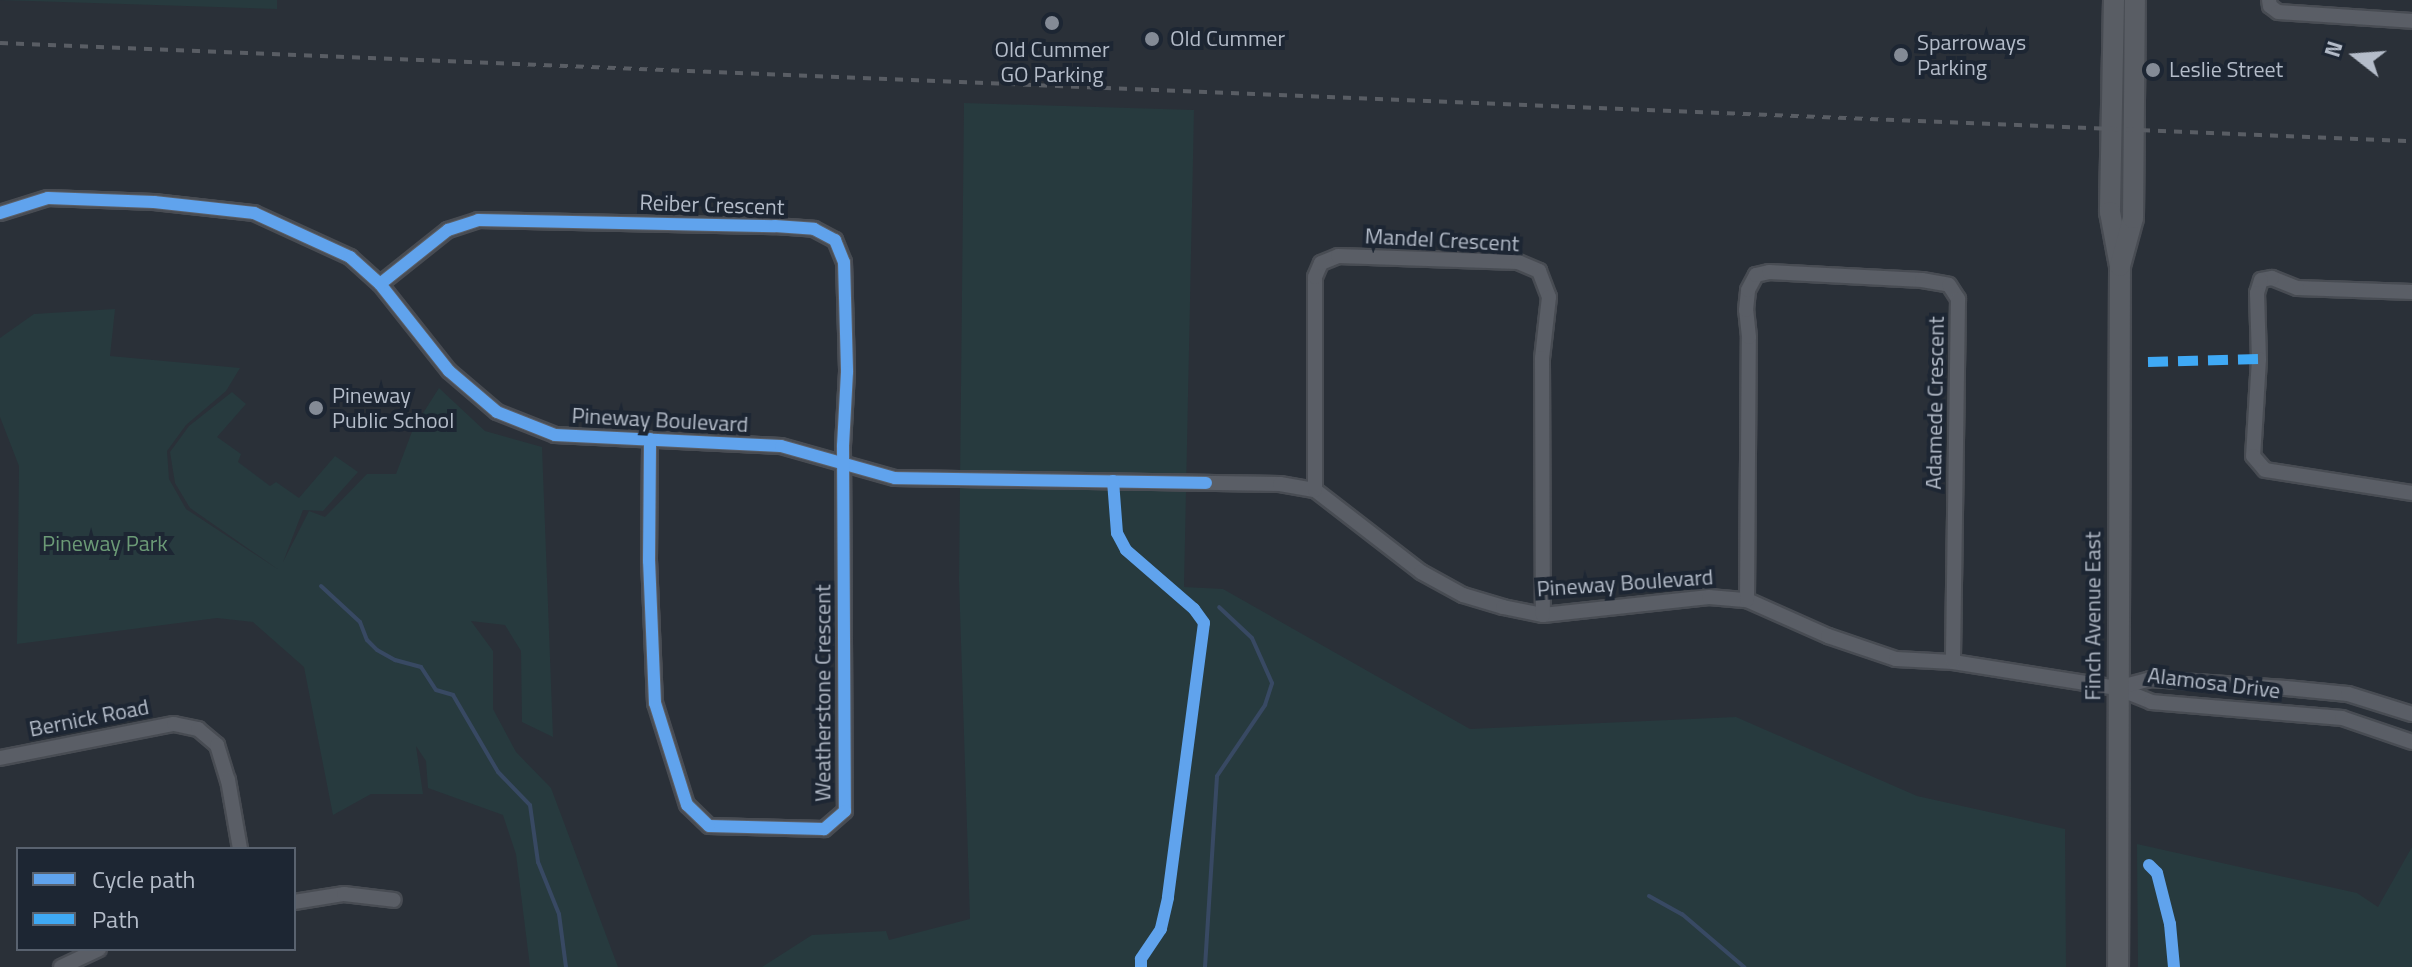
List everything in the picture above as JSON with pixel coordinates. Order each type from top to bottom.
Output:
[{"type":"main road","name":"Finch Avenue East","points":[[2114,0],[2110,212],[2120,266],[2118,967]]},
{"type":"main road","name":"Finch Avenue East","points":[[2120,266],[2133,218],[2135,0]]},
{"type":"street","points":[[2269,0],[2270,6],[2278,12],[2412,21]]},
{"type":"street","name":"Pineway Boulevard","points":[[0,213],[48,198],[154,202],[254,213],[350,257],[380,284],[449,371],[497,412],[555,435],[781,446],[895,478],[1280,484],[1315,490],[1421,572],[1463,595],[1543,615],[1709,597],[1747,600],[1828,636],[1896,659],[1953,662],[2117,688]]},
{"type":"street","name":"Reiber Crescent","points":[[380,284],[448,230],[478,220],[814,229],[835,240],[844,262],[847,372],[844,463]]},
{"type":"street","name":"Mandel Crescent","points":[[1315,490],[1315,277],[1321,263],[1338,256],[1518,262],[1539,271],[1549,297],[1542,358],[1543,615]]},
{"type":"street","name":"Adamede Crescent","points":[[1747,600],[1749,337],[1746,310],[1748,290],[1756,275],[1769,272],[1922,280],[1949,285],[1958,299],[1953,662]]},
{"type":"street","points":[[2412,292],[2297,288],[2272,278],[2261,280],[2257,293],[2259,359],[2253,456],[2265,470],[2412,493]]},
{"type":"street","name":"Weatherstone Crescent","points":[[650,439],[649,577],[655,703],[687,805],[709,826],[824,829],[845,811],[844,463]]},
{"type":"street","name":"Alamosa Drive","points":[[2117,688],[2150,679],[2286,688],[2348,694],[2412,714]]},
{"type":"street","name":"Alamosa Drive","points":[[2117,688],[2151,702],[2342,718],[2412,742]]},
{"type":"street","name":"Bernick Road","points":[[0,758],[174,724],[198,729],[217,745],[228,780],[240,847]]},
{"type":"street","points":[[296,902],[344,894],[394,900]]},
{"type":"street","points":[[61,967],[95,951]]},
{"type":"green space","points":[[0,0],[277,0],[277,9]]},
{"type":"green space","points":[[964,103],[1194,110],[1184,587],[1223,589],[1470,729],[1736,717],[1917,796],[2065,829],[2066,967],[762,967],[812,935],[886,931],[889,940],[970,919],[959,580]]},
{"type":"green space","name":"Pineway Park","points":[[115,309],[110,356],[240,368],[226,391],[186,425],[167,451],[169,479],[186,509],[279,570],[190,508],[175,483],[170,452],[189,426],[232,392],[246,404],[217,437],[241,454],[238,462],[270,486],[276,482],[299,498],[335,456],[358,472],[323,511],[303,510],[283,562],[309,511],[325,517],[367,474],[396,474],[413,429],[439,388],[485,431],[542,447],[553,737],[522,722],[521,651],[505,625],[471,621],[493,651],[493,709],[516,752],[551,788],[618,967],[530,967],[516,854],[503,815],[428,788],[426,761],[416,746],[423,794],[371,794],[333,815],[304,667],[253,622],[217,618],[17,644],[19,466],[0,417],[0,338],[34,314]]},
{"type":"green space","points":[[2137,844],[2357,893],[2378,907],[2412,847],[2412,967],[2138,967]]},
{"type":"waterway","points":[[321,586],[360,622],[367,640],[377,650],[395,660],[421,667],[436,690],[453,695],[498,772],[530,805],[538,862],[559,914],[566,967]]},
{"type":"waterway","points":[[1205,967],[1217,776],[1265,705],[1272,683],[1252,638],[1219,607]]},
{"type":"waterway","points":[[1649,896],[1682,914],[1744,967]]},
{"type":"railway","points":[[0,43],[2412,141]]},
{"type":"marked path","points":[[2148,362],[2259,359]]},
{"type":"cycle path","points":[[0,213],[48,198],[154,202],[254,213],[350,257],[380,284],[449,371],[497,412],[555,435],[781,446],[895,478],[1206,483]]},
{"type":"cycle path","points":[[380,284],[448,230],[478,220],[775,226],[814,229],[835,240],[844,262],[847,372],[843,446],[845,811],[824,829],[709,826],[687,805],[655,703],[649,561],[650,439]]},
{"type":"cycle path","points":[[1113,481],[1117,533],[1126,550],[1194,609],[1204,623],[1168,898],[1161,929],[1141,959],[1141,967]]},
{"type":"cycle path","points":[[2149,865],[2157,873],[2170,924],[2174,967]]},
{"type":"place","name":"Old Cummer GO Parking","points":[[1052,23]]},
{"type":"place","name":"Old Cummer","points":[[1152,39]]},
{"type":"place","name":"Sparroways Parking","points":[[1901,55]]},
{"type":"place","name":"Leslie Street","points":[[2153,70]]},
{"type":"place","name":"Pineway Public School","points":[[316,408]]}]
